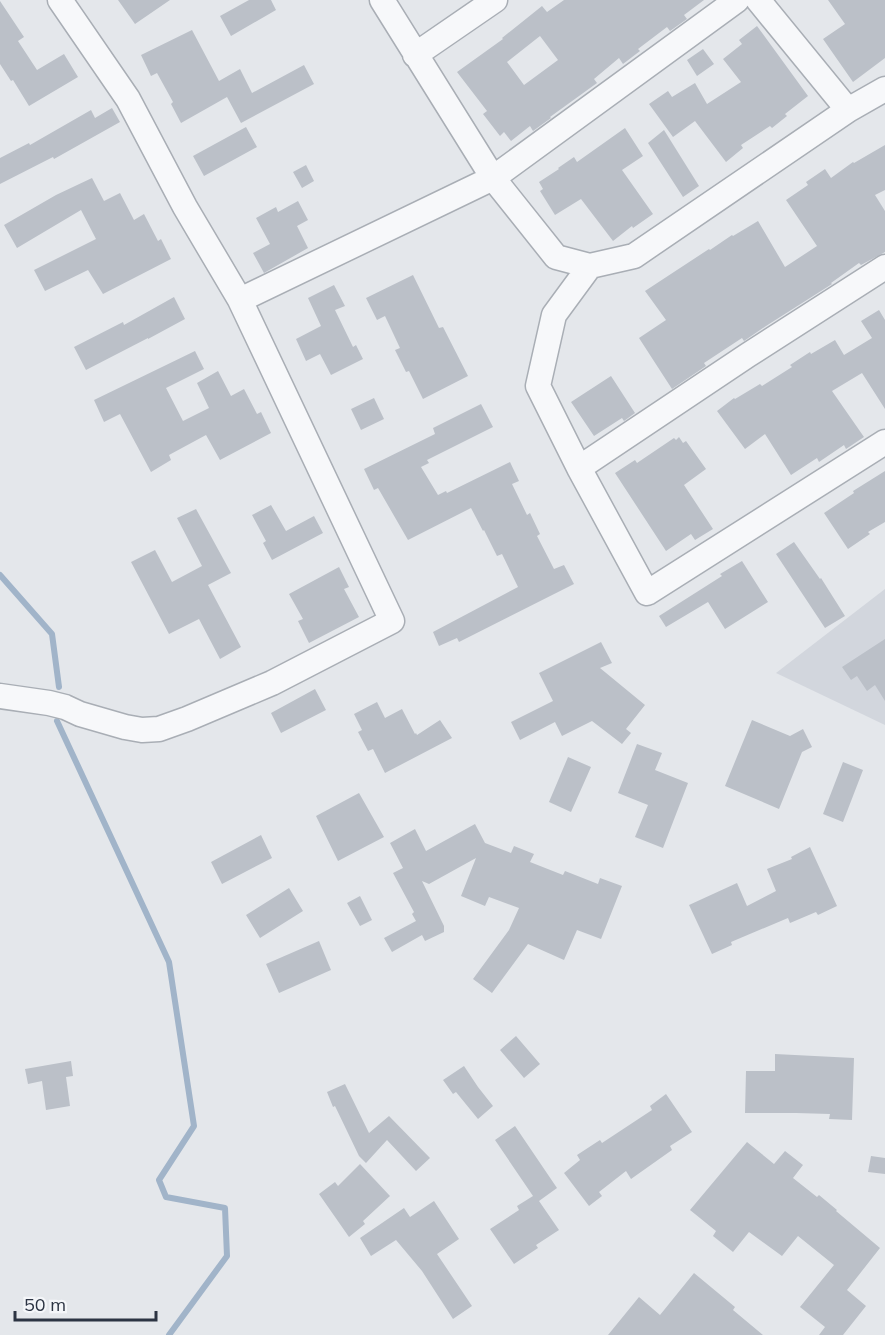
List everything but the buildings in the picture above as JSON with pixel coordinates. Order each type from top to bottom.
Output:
[{"type":"street","points":[[0,696],[49,703],[125,727],[142,730],[159,729],[272,683],[392,621],[240,300],[185,207],[128,99],[60,0]]},
{"type":"street","points":[[382,0],[493,178],[556,257],[590,267],[634,256],[848,110],[885,88]]},
{"type":"street","points":[[416,55],[495,0]]},
{"type":"street","points":[[240,300],[493,178],[737,0]]},
{"type":"street","points":[[758,0],[848,110]]},
{"type":"street","points":[[590,267],[554,315],[538,386],[579,468],[647,593],[885,442]]},
{"type":"street","points":[[579,468],[885,267]]},
{"type":"shaded area","points":[[885,589],[885,725],[776,673]]},
{"type":"waterway","points":[[0,575],[52,634],[59,687]]},
{"type":"waterway","points":[[57,721],[169,962],[194,1126],[159,1180],[166,1197],[225,1208],[227,1256],[169,1335]]}]
